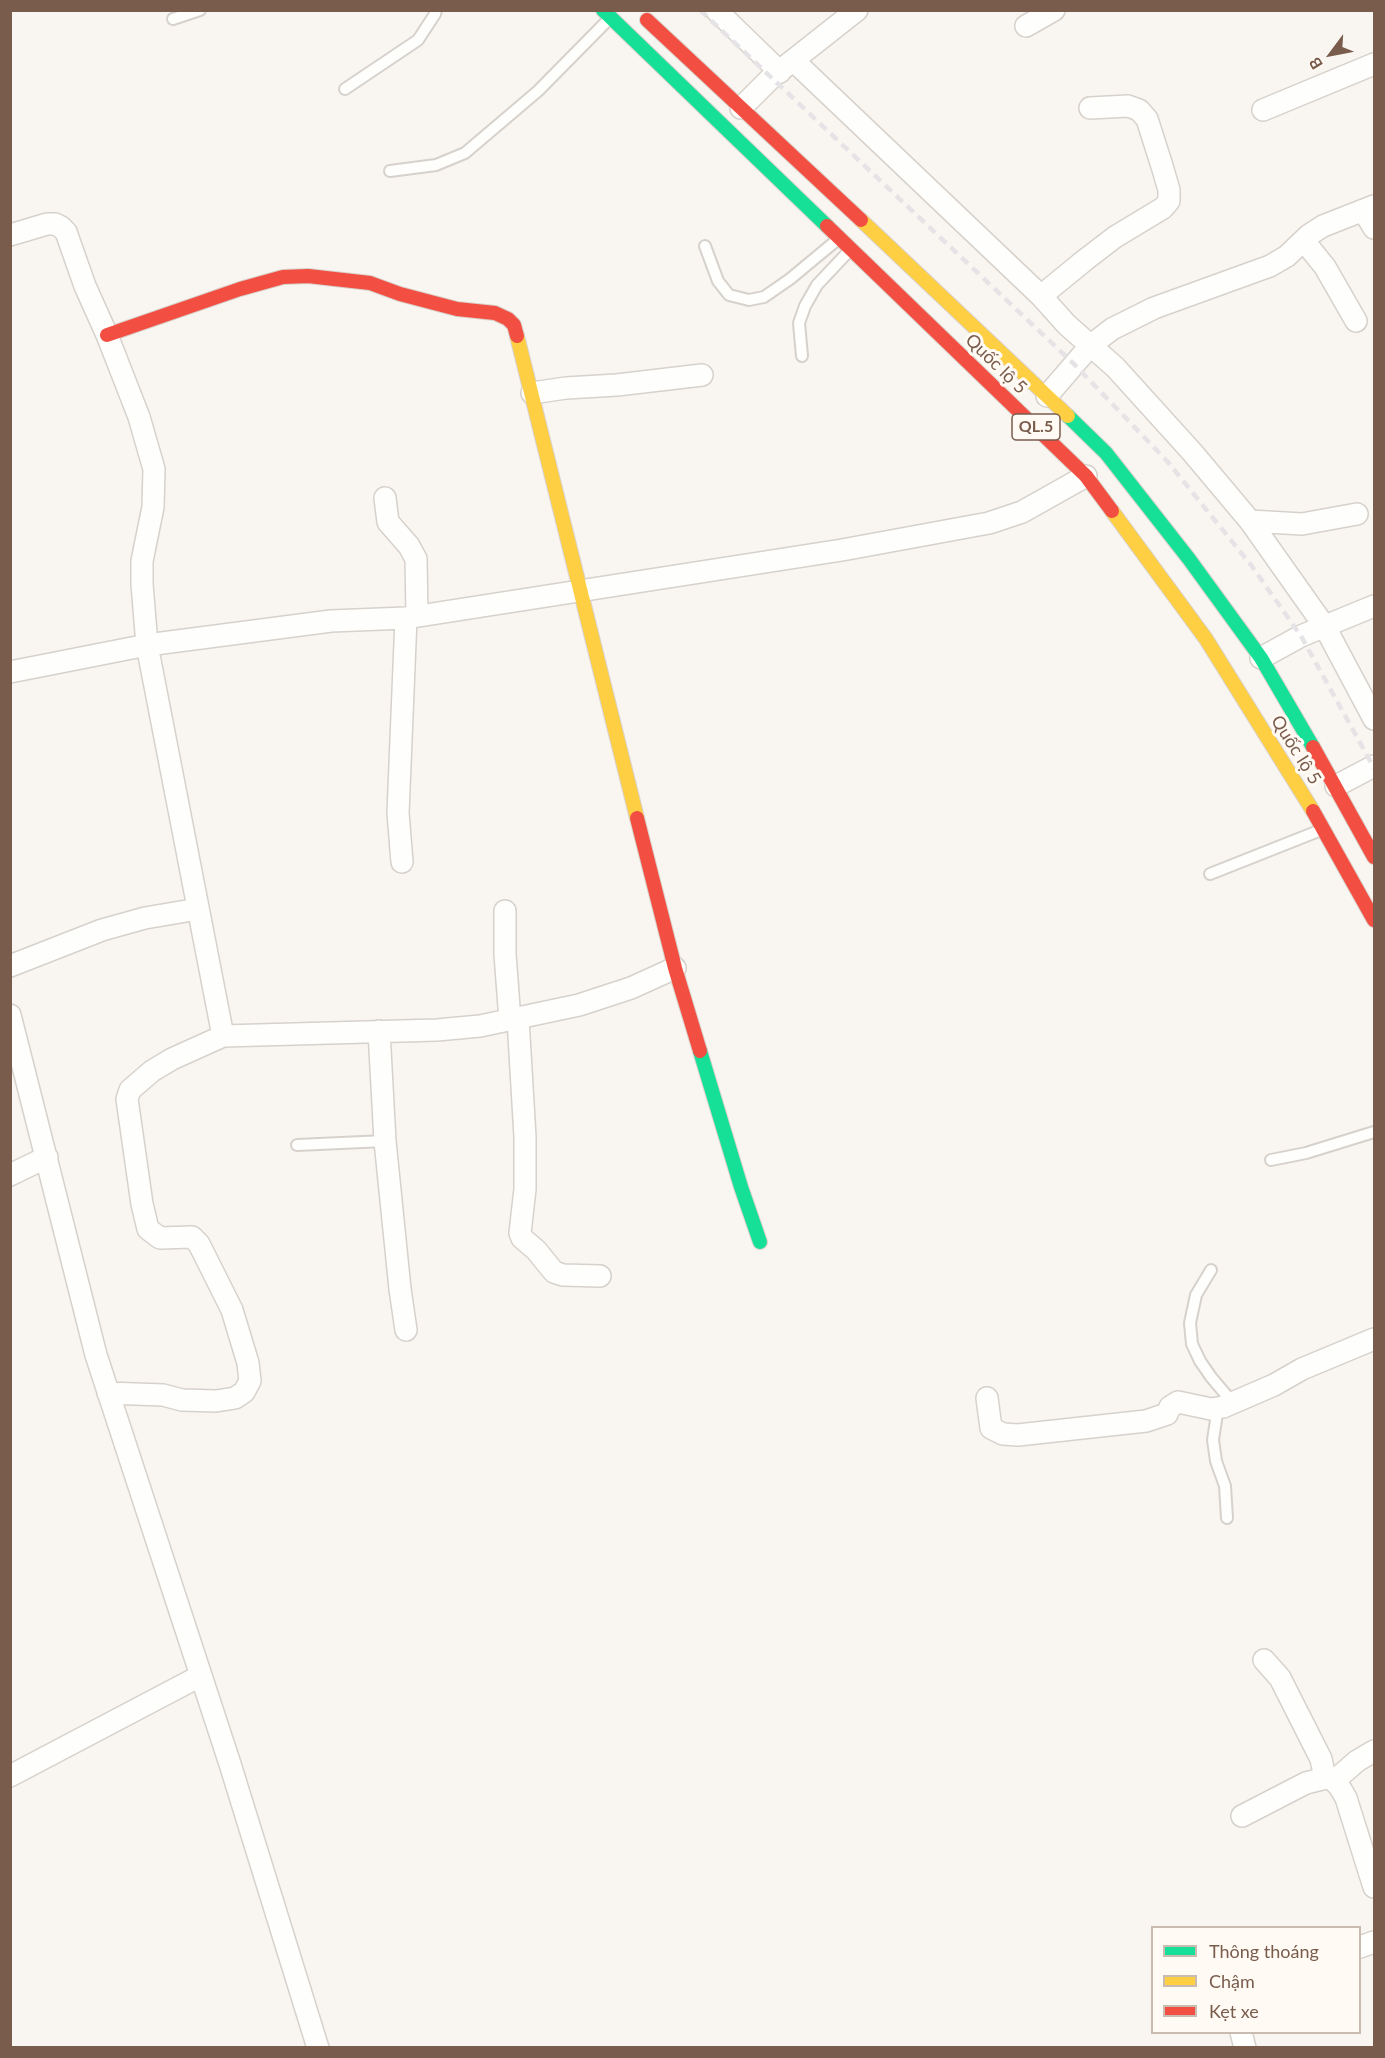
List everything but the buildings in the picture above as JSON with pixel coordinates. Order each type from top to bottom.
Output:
[{"type":"main road","name":"Quốc lộ 5","points":[[637,10],[981,332],[1106,453],[1189,559],[1261,658],[1336,786],[1374,857]]},
{"type":"main road","name":"Quốc lộ 5","points":[[607,14],[1086,476],[1206,639],[1324,829],[1374,921]]},
{"type":"main road","points":[[107,335],[240,289],[283,277],[308,276],[370,283],[400,294],[457,309],[495,313],[508,318],[514,325],[675,968],[741,1187],[760,1242]]},
{"type":"street","points":[[716,10],[787,67],[1041,296],[1067,325],[1115,367],[1250,520],[1325,627],[1374,719]]},
{"type":"street","points":[[741,108],[857,10]]},
{"type":"street","points":[[1026,26],[1054,10]]},
{"type":"street","points":[[1263,110],[1374,64]]},
{"type":"street","points":[[1041,296],[1115,237],[1163,208],[1169,201],[1162,166],[1147,119],[1139,110],[1128,106],[1090,108]]},
{"type":"street","points":[[1047,396],[1090,346],[1127,321],[1154,308],[1270,266],[1287,256],[1323,226],[1369,208],[1374,228]]},
{"type":"street","points":[[10,235],[47,224],[55,224],[66,232],[85,286],[139,417],[154,470],[153,507],[142,561],[147,645],[223,1036]]},
{"type":"street","points":[[1304,241],[1325,267],[1356,321]]},
{"type":"street","points":[[532,393],[702,375]]},
{"type":"street","points":[[10,672],[147,645],[331,621],[411,617],[830,552],[989,523],[1022,512],[1086,476]]},
{"type":"street","points":[[384,498],[388,522],[409,546],[416,559],[398,813],[402,862]]},
{"type":"street","points":[[1250,520],[1302,524],[1358,514]]},
{"type":"street","points":[[1261,658],[1301,636],[1374,606]]},
{"type":"street","points":[[1336,786],[1374,766]]},
{"type":"street","points":[[10,966],[102,930],[145,918],[198,909]]},
{"type":"street","points":[[506,911],[505,954],[514,1019],[525,1158],[525,1190],[520,1233],[522,1238],[555,1272],[563,1275],[600,1276]]},
{"type":"street","points":[[108,1393],[163,1395],[182,1400],[216,1401],[235,1398],[244,1392],[250,1381],[248,1363],[232,1310],[199,1244],[192,1237],[160,1238],[148,1229],[142,1204],[128,1099],[129,1090],[152,1071],[172,1059],[223,1036],[437,1030],[514,1019],[579,1005],[631,988],[675,968]]},
{"type":"street","points":[[10,1015],[96,1355],[230,1764],[318,2048]]},
{"type":"street","points":[[379,1031],[385,1140],[406,1330]]},
{"type":"street","points":[[10,1175],[47,1157]]},
{"type":"street","points":[[987,1398],[991,1428],[1003,1434],[1018,1436],[1146,1421],[1167,1414],[1170,1407],[1178,1402],[1210,1409],[1226,1405],[1302,1369],[1374,1339]]},
{"type":"street","points":[[1264,1660],[1280,1678],[1330,1780],[1346,1798],[1374,1887]]},
{"type":"street","points":[[10,1776],[200,1676]]},
{"type":"street","points":[[1242,1816],[1306,1783],[1330,1780],[1374,1751]]},
{"type":"lane","points":[[172,20],[200,10]]},
{"type":"lane","points":[[345,89],[418,39],[436,10]]},
{"type":"lane","points":[[390,171],[436,165],[465,153],[538,92],[607,14]]},
{"type":"lane","points":[[705,246],[718,281],[729,295],[749,300],[764,297],[790,279],[839,237]]},
{"type":"lane","points":[[802,356],[799,322],[805,306],[817,285],[851,249]]},
{"type":"lane","points":[[1210,874],[1324,829]]},
{"type":"lane","points":[[1271,1160],[1306,1153],[1374,1132]]},
{"type":"lane","points":[[297,1145],[385,1140]]},
{"type":"lane","points":[[1211,1270],[1196,1295],[1190,1323],[1192,1344],[1226,1405],[1213,1440],[1216,1461],[1225,1486],[1224,1503],[1227,1518]]},
{"type":"railway","points":[[700,10],[1074,364],[1167,461],[1251,565],[1301,636],[1374,768]]},
{"type":"traffic: fast","points":[[603,10],[827,226]]},
{"type":"traffic: fast","points":[[1068,416],[1106,453],[1189,559],[1261,658],[1313,747]]},
{"type":"traffic: fast","points":[[700,1051],[760,1242]]},
{"type":"traffic: slow","points":[[861,220],[1068,416]]},
{"type":"traffic: slow","points":[[517,336],[637,818]]},
{"type":"traffic: slow","points":[[1112,511],[1206,639],[1313,811]]},
{"type":"traffic: jam","points":[[647,20],[861,220]]},
{"type":"traffic: jam","points":[[827,226],[1086,476],[1112,511]]},
{"type":"traffic: jam","points":[[107,335],[240,289],[283,277],[308,276],[370,283],[400,294],[457,309],[495,313],[508,319],[514,325],[517,336]]},
{"type":"traffic: jam","points":[[1313,747],[1374,857]]},
{"type":"traffic: jam","points":[[1313,811],[1374,920]]},
{"type":"traffic: jam","points":[[637,818],[675,968],[700,1051]]}]
